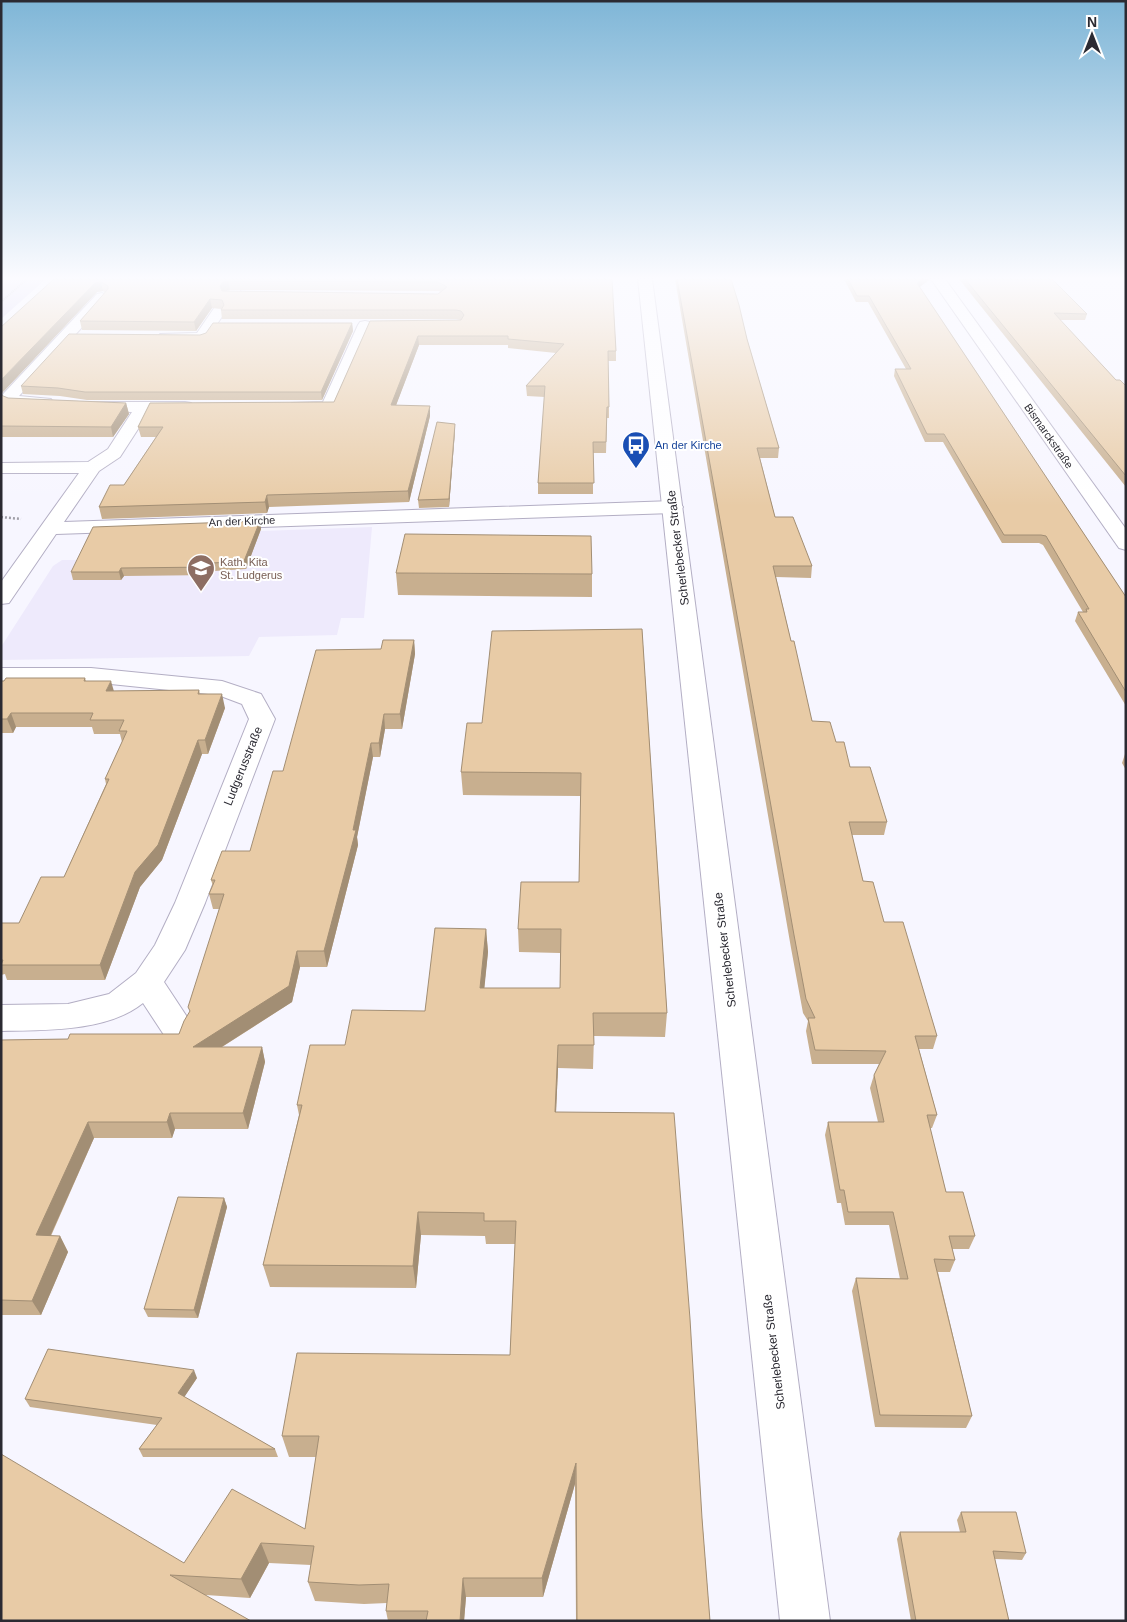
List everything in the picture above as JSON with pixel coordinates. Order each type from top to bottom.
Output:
[{"type":"street","points":[[49,355],[10,396],[11,401],[60,403]]},
{"type":"street","points":[[280,408],[329,408],[352,355]]},
{"type":"street","name":"Scherlebecker Straße","points":[[654,355],[805,1621]]},
{"type":"street","name":"Bismarckstraße","points":[[992,355],[1126,544]]},
{"type":"street","points":[[78,406],[202,408]]},
{"type":"street","points":[[1,598],[92,467],[114,452],[144,408]]},
{"type":"street","points":[[1,468],[92,467]]},
{"type":"street","name":"An der Kirche","points":[[50,528],[673,507]]},
{"type":"street","name":"Ludgerusstraße","points":[[1,674],[91,675],[222,688],[252,700],[262,719],[190,903],[169,950],[147,982],[119,1004],[68,1017],[1,1018]]},
{"type":"street","points":[[147,982],[176,1026]]},
{"type":"shaded area","name":"Kath. Kita St. Ludgerus","points":[[372,527],[364,618],[341,618],[337,635],[259,637],[249,656],[1,660],[1,647],[53,566],[62,560],[81,560],[96,537]]},
{"type":"building","points":[[1,355],[26,355],[1,380]]},
{"type":"building","points":[[50,355],[338,355],[321,392],[85,392],[21,386]]},
{"type":"building","points":[[355,355],[411,355],[391,405],[430,406],[408,491],[267,495],[265,502],[99,507],[110,485],[124,485],[163,427],[138,427],[150,403],[334,402]]},
{"type":"building","points":[[554,355],[608,355],[609,407],[607,407],[606,442],[593,442],[594,483],[538,483],[545,386],[526,386]]},
{"type":"building","points":[[691,355],[752,355],[779,448],[757,448],[775,517],[793,517],[812,566],[773,566],[791,641],[794,641],[812,721],[830,722],[836,742],[844,742],[850,767],[870,767],[887,822],[849,822],[863,881],[873,882],[884,922],[903,922],[937,1036],[915,1036],[937,1115],[927,1115],[946,1192],[963,1192],[975,1236],[949,1236],[955,1260],[934,1259],[972,1416],[880,1415],[856,1278],[908,1279],[893,1212],[848,1212],[844,1190],[840,1190],[828,1122],[884,1122],[874,1075],[886,1051],[815,1050],[808,1018],[815,1018],[806,999]]},
{"type":"building","points":[[903,355],[965,355],[1126,597],[1126,692],[1078,612],[1087,612],[1086,609],[1089,609],[1046,536],[1004,535],[944,434],[927,434],[895,369],[911,369]]},
{"type":"building","points":[[1027,355],[1093,355],[1116,380],[1120,380],[1126,386],[1126,476]]},
{"type":"building","points":[[1,395],[8,398],[126,403],[111,427],[1,426]]},
{"type":"building","points":[[437,422],[455,424],[449,499],[418,500]]},
{"type":"building","points":[[260,521],[244,561],[213,563],[211,567],[121,568],[119,572],[71,572],[93,527]]},
{"type":"building","points":[[405,534],[591,536],[592,574],[396,573]]},
{"type":"building","points":[[642,629],[667,1013],[593,1013],[594,1045],[558,1045],[555,1112],[674,1113],[710,1621],[577,1621],[576,1463],[542,1578],[463,1578],[460,1621],[426,1621],[428,1611],[386,1611],[389,1584],[359,1585],[308,1582],[314,1546],[261,1543],[241,1579],[170,1575],[251,1621],[1,1621],[1,1454],[184,1563],[232,1489],[305,1529],[319,1436],[282,1436],[297,1353],[510,1355],[516,1221],[484,1221],[484,1213],[418,1212],[413,1266],[263,1265],[302,1105],[297,1105],[310,1045],[345,1045],[352,1010],[425,1011],[435,928],[486,929],[480,988],[560,988],[561,929],[518,929],[521,882],[579,882],[581,773],[461,772],[467,723],[482,723],[492,631]]},
{"type":"building","points":[[383,640],[414,640],[400,714],[384,714],[379,743],[371,743],[353,830],[356,830],[324,951],[297,951],[289,986],[193,1047],[262,1047],[243,1113],[170,1113],[167,1122],[88,1122],[36,1235],[60,1236],[32,1301],[1,1300],[1,1040],[68,1039],[70,1034],[179,1034],[190,1011],[188,1007],[224,894],[209,894],[215,880],[211,880],[222,851],[250,851],[273,771],[283,771],[316,650],[381,649]]},
{"type":"building","points":[[6,678],[85,678],[84,681],[111,681],[106,691],[199,690],[198,694],[222,694],[205,740],[198,740],[158,845],[135,872],[100,965],[1,965],[3,960],[1,960],[1,923],[19,923],[41,877],[64,877],[109,779],[105,779],[127,731],[119,731],[124,720],[90,720],[93,713],[11,713],[7,719],[1,719],[1,681],[4,681]]},
{"type":"building","points":[[178,1197],[224,1198],[194,1310],[144,1309]]},
{"type":"building","points":[[48,1349],[194,1370],[178,1393],[275,1449],[139,1449],[162,1418],[25,1399]]},
{"type":"building","points":[[961,1512],[1016,1512],[1026,1553],[993,1551],[1009,1621],[916,1621],[900,1532],[966,1532]]},
{"type":"place","name":"An der Kirche","points":[[636,469]]},
{"type":"place","name":"Kath. Kita St. Ludgerus","points":[[201,592]]}]
